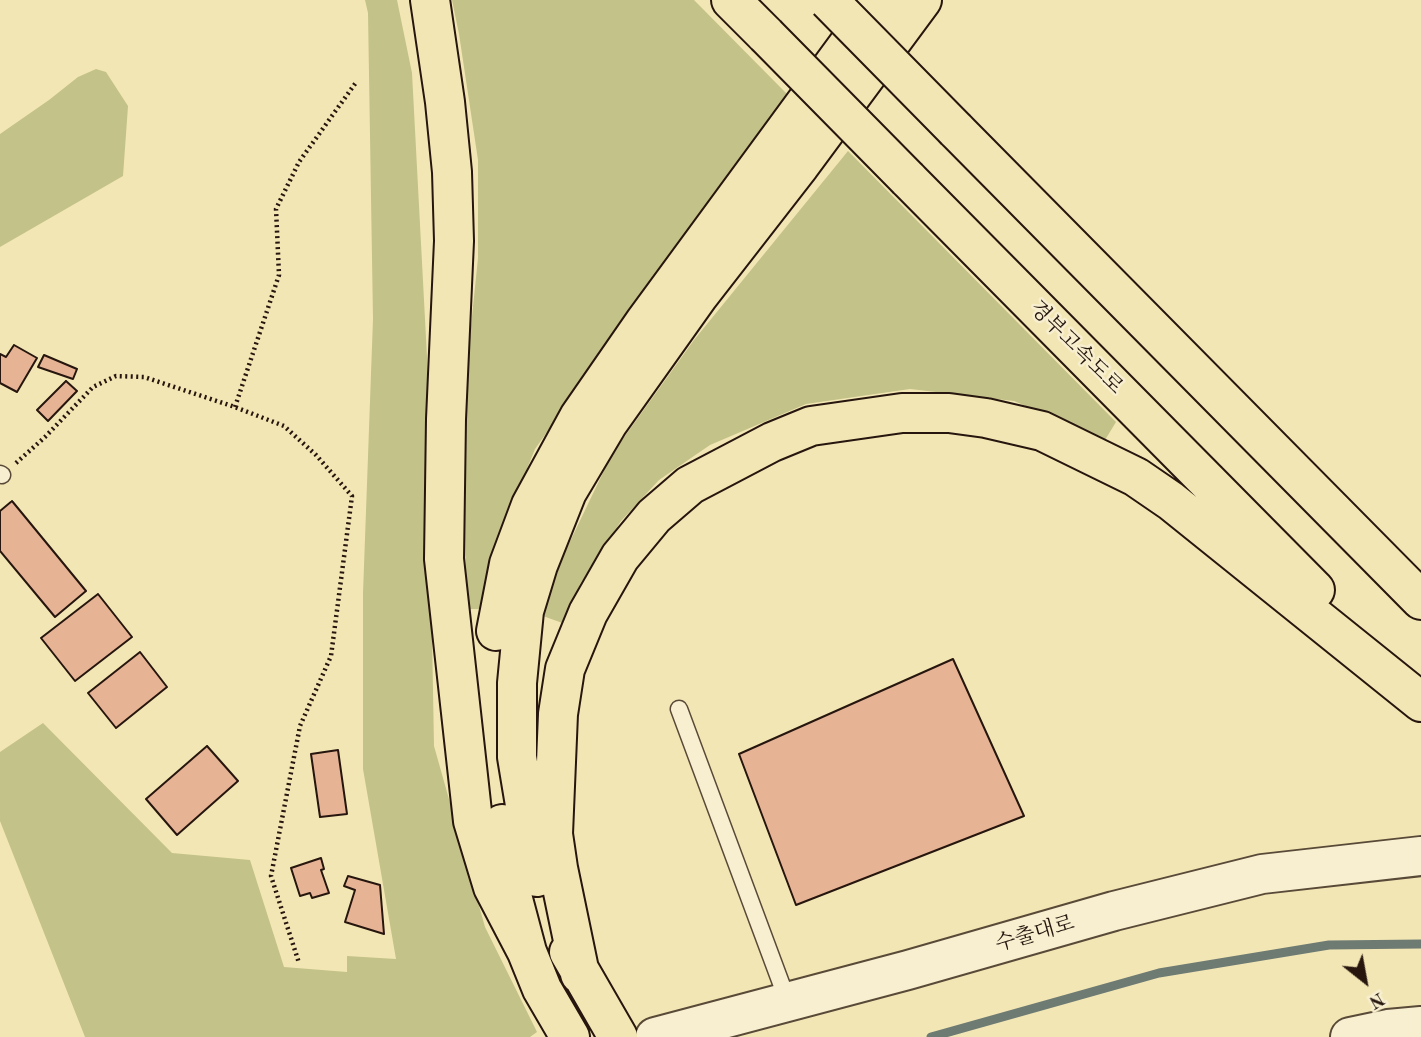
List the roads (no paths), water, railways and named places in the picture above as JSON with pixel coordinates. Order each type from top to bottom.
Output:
[{"type":"highway","points":[[430,0],[445,102],[453,228],[444,559],[473,821],[493,887],[527,952],[542,989],[570,1037]]},
{"type":"highway","name":"경부고속도로","points":[[731,0],[1421,699]]},
{"type":"highway","points":[[828,0],[1421,600]]},
{"type":"highway","points":[[527,952],[510,888],[498,780],[493,671],[498,618],[509,564],[531,505],[579,417],[643,323],[881,0]]},
{"type":"highway","points":[[618,1037],[580,974],[550,915],[534,866],[517,757],[517,683],[524,611],[538,565],[567,492],[608,423],[699,295],[800,165],[922,0]]},
{"type":"highway","points":[[580,974],[553,834],[558,714],[565,669],[588,613],[620,557],[654,516],[690,485],[772,442],[811,426],[902,412],[949,413],[986,418],[1042,432],[1136,477],[1171,501],[1421,699]]},
{"type":"street","name":"수출대로","points":[[655,1037],[1114,911],[1262,874],[1421,856]]},
{"type":"street","points":[[1350,1037],[1421,1026]]},
{"type":"lane","points":[[679,709],[788,1002]]},
{"type":"waterway","points":[[931,1037],[1159,973],[1329,945],[1421,944]]}]
